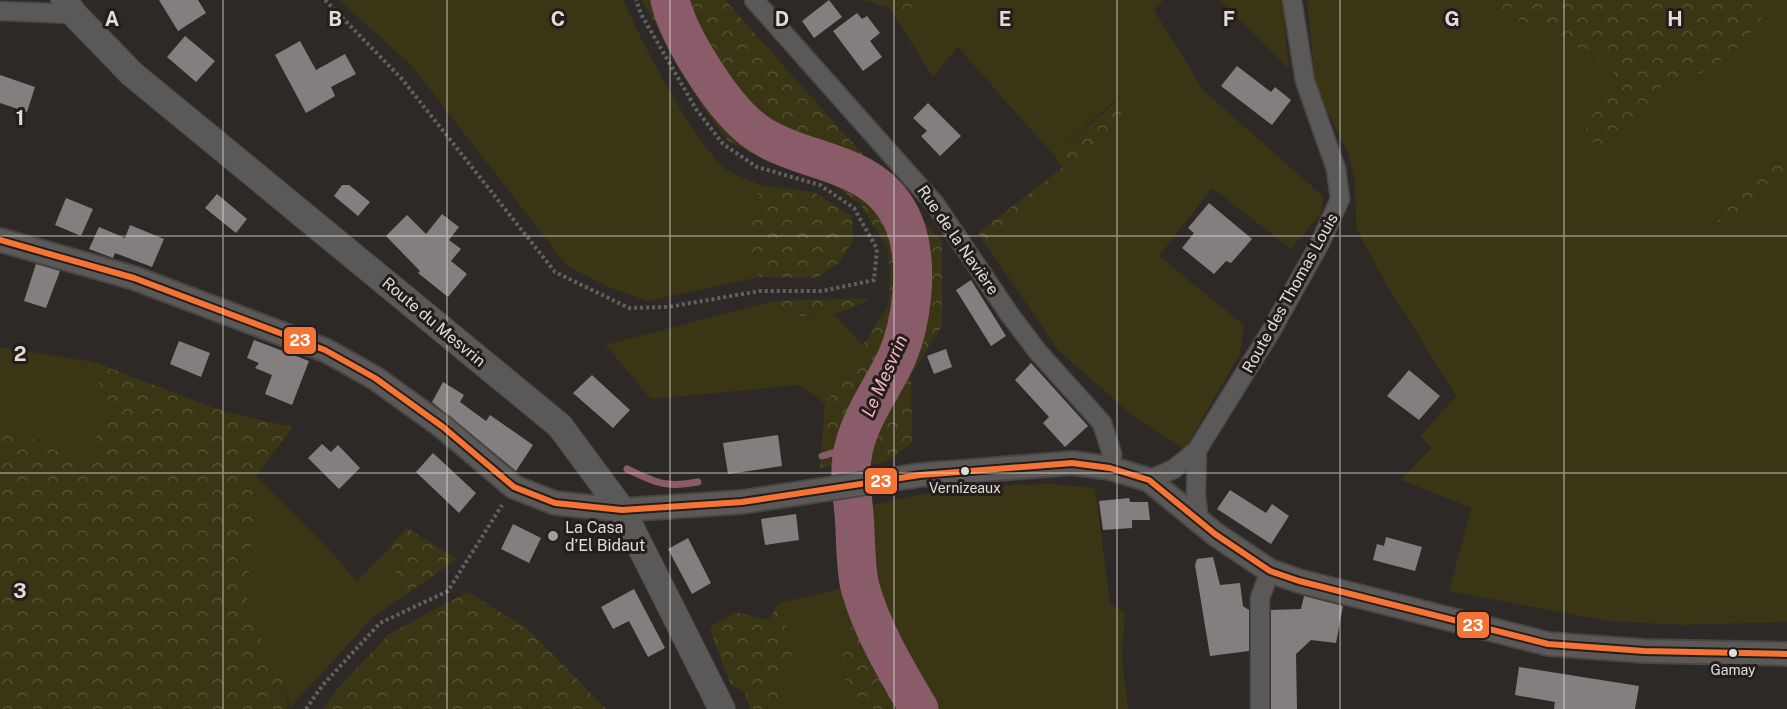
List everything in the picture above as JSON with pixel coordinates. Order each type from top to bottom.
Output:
[{"type":"main road","name":"Route du Mesvrin","points":[[69,7],[132,74],[560,426],[622,510],[722,709]]},
{"type":"street","name":"Rue de la Navière","points":[[754,0],[935,204],[1010,315],[1102,423],[1112,454],[1110,468]]},
{"type":"street","name":"Route des Thomas Louis","points":[[1149,480],[1174,469],[1197,450],[1271,331],[1320,243],[1340,199],[1336,169],[1305,81],[1292,0]]},
{"type":"street","points":[[0,11],[69,7]]},
{"type":"street","points":[[0,240],[134,278],[325,350],[375,378],[443,427],[514,487],[555,503],[622,510],[742,502],[892,479],[1072,463],[1110,468],[1149,480],[1199,521],[1270,571],[1310,584],[1548,644],[1644,651],[1787,654]]},
{"type":"street","points":[[1197,450],[1196,496],[1199,521]]},
{"type":"street","points":[[1260,709],[1260,598],[1270,571]]},
{"type":"path","points":[[325,0],[402,79],[555,272],[629,308],[668,307],[760,291],[822,291],[874,280],[877,249],[854,208],[820,185],[757,167],[723,144],[696,109],[641,14],[636,0]]},
{"type":"path","points":[[306,709],[322,686],[380,623],[448,591],[514,487]]},
{"type":"green space","points":[[339,0],[624,0],[655,64],[700,139],[727,170],[761,185],[752,211],[749,231],[751,251],[759,277],[648,301],[608,287],[567,266],[412,66]]},
{"type":"green space","points":[[642,0],[660,0],[662,12],[677,40],[728,112],[751,135],[796,159],[844,175],[893,220],[901,247],[899,314],[886,354],[862,396],[839,463],[820,469],[825,404],[888,306],[890,280],[888,249],[860,204],[826,179],[762,159],[727,140],[701,105]]},
{"type":"green space","points":[[679,0],[725,0],[868,160],[790,138],[751,117],[726,87],[691,36],[684,21]]},
{"type":"green space","points":[[863,0],[923,0],[930,7],[923,16]]},
{"type":"green space","points":[[923,0],[1163,0],[1154,10],[1204,91],[1324,197],[1320,215],[1291,249],[1212,188],[1159,256],[1244,325],[1240,354],[1185,449],[1133,416],[1058,350],[989,249],[1053,194],[1109,133],[1123,113],[1121,97],[1108,106],[1054,156],[958,47],[933,77],[888,6],[923,16],[930,7]]},
{"type":"green space","points":[[1219,0],[1282,0],[1289,69]]},
{"type":"green space","points":[[1307,0],[1478,0],[1616,67],[1580,140],[1602,144],[1635,120],[1662,86],[1704,72],[1760,21],[1772,0],[1787,0],[1787,143],[1724,194],[1717,223],[1787,181],[1787,338],[1755,330],[1787,357],[1787,622],[1682,625],[1606,621],[1449,591],[1471,508],[1401,480],[1431,448],[1420,436],[1456,396],[1385,282],[1356,228],[1355,181],[1347,150],[1316,89]]},
{"type":"green space","points":[[1478,0],[1772,0],[1760,21],[1736,49],[1704,72],[1662,86],[1635,120],[1602,144],[1580,141],[1616,67]]},
{"type":"green space","points":[[1121,97],[1123,113],[1109,133],[1053,194],[989,249],[978,233],[1063,167],[1054,156]]},
{"type":"green space","points":[[1787,143],[1787,181],[1717,224],[1724,194]]},
{"type":"green space","points":[[761,185],[814,192],[852,216],[853,241],[839,263],[816,278],[759,277],[751,251],[749,231],[752,211]]},
{"type":"green space","points":[[918,215],[942,241],[942,326],[911,375],[923,273]]},
{"type":"green space","points":[[869,298],[851,309],[807,316],[785,316],[774,301]]},
{"type":"green space","points":[[774,301],[785,316],[808,317],[832,313],[863,345],[825,404],[800,385],[651,399],[605,345]]},
{"type":"green space","points":[[1754,329],[1787,338],[1787,357]]},
{"type":"green space","points":[[0,347],[94,362],[106,409],[86,468],[7,425],[0,426]]},
{"type":"green space","points":[[94,362],[225,412],[293,427],[256,476],[247,602],[264,647],[280,673],[289,709],[0,709],[0,426],[7,425],[86,467],[106,409]]},
{"type":"green space","points":[[911,375],[912,443],[885,462],[863,465],[889,390]]},
{"type":"green space","points":[[256,476],[316,535],[357,581],[388,549],[404,596],[375,615],[290,708],[280,673],[264,647],[247,602]]},
{"type":"green space","points":[[1050,484],[1095,488],[1110,604],[1125,613],[1122,656],[1128,709],[938,709],[911,672],[875,590],[872,505],[956,487]]},
{"type":"green space","points":[[872,505],[875,590],[911,672],[938,709],[870,709],[848,690],[840,662],[852,623],[835,512]]},
{"type":"green space","points":[[407,528],[457,559],[404,596],[388,549]]},
{"type":"green space","points":[[847,587],[852,623],[840,662],[848,690],[870,709],[781,709],[778,683],[794,650],[779,603]]},
{"type":"green space","points":[[468,592],[527,628],[606,709],[323,709],[339,687],[390,633]]},
{"type":"green space","points":[[779,603],[794,650],[778,683],[781,709],[750,709],[745,693],[731,685],[709,628],[735,612],[768,620]]},
{"type":"building","points":[[159,0],[198,0],[206,13],[178,31]]},
{"type":"building","points":[[829,0],[842,17],[814,38],[802,21]]},
{"type":"building","points":[[857,13],[862,19],[867,16],[880,33],[870,41],[882,57],[863,71],[833,31]]},
{"type":"building","points":[[185,36],[215,61],[196,82],[167,57]]},
{"type":"building","points":[[300,41],[316,70],[345,54],[356,74],[331,87],[335,96],[306,113],[275,55]]},
{"type":"building","points":[[1237,66],[1271,92],[1275,87],[1291,100],[1272,125],[1221,86]]},
{"type":"building","points":[[0,75],[35,87],[27,112],[0,103]]},
{"type":"building","points":[[928,103],[961,136],[940,156],[921,136],[927,131],[913,118]]},
{"type":"building","points":[[342,185],[349,185],[370,202],[358,216],[334,196]]},
{"type":"building","points":[[217,194],[247,219],[236,233],[205,208]]},
{"type":"building","points":[[66,198],[93,209],[81,236],[55,225]]},
{"type":"building","points":[[1209,203],[1252,239],[1231,263],[1226,261],[1214,274],[1182,248],[1194,233],[1188,228]]},
{"type":"building","points":[[442,214],[459,227],[449,240],[461,249],[451,261],[467,274],[448,297],[418,273],[420,271],[386,236],[407,215],[426,234]]},
{"type":"building","points":[[130,225],[164,239],[152,267],[115,253],[113,258],[89,249],[99,227],[125,238]]},
{"type":"building","points":[[36,264],[60,271],[46,308],[24,301]]},
{"type":"building","points":[[971,280],[1006,336],[991,346],[956,290]]},
{"type":"building","points":[[254,340],[309,361],[292,405],[265,394],[272,375],[255,368],[259,363],[247,358]]},
{"type":"building","points":[[179,341],[210,353],[201,377],[170,364]]},
{"type":"building","points":[[946,349],[952,367],[934,374],[927,356]]},
{"type":"building","points":[[1031,363],[1088,426],[1065,447],[1043,423],[1049,417],[1015,380]]},
{"type":"building","points":[[1409,370],[1440,396],[1419,420],[1387,396]]},
{"type":"building","points":[[592,375],[630,410],[613,428],[573,393]]},
{"type":"building","points":[[443,382],[464,395],[460,402],[486,421],[490,415],[533,445],[516,471],[432,402]]},
{"type":"building","points":[[778,435],[782,466],[728,474],[723,443]]},
{"type":"building","points":[[322,444],[331,452],[338,445],[360,468],[339,489],[308,458]]},
{"type":"building","points":[[433,453],[476,493],[459,513],[416,472]]},
{"type":"building","points":[[1230,490],[1266,513],[1272,504],[1289,516],[1271,544],[1217,509]]},
{"type":"building","points":[[1129,498],[1130,502],[1148,502],[1150,520],[1132,520],[1132,528],[1103,530],[1099,501]]},
{"type":"building","points":[[796,514],[799,540],[765,545],[761,519]]},
{"type":"building","points":[[513,524],[541,538],[529,563],[501,549]]},
{"type":"building","points":[[1386,537],[1422,547],[1415,571],[1373,560],[1377,544],[1384,546]]},
{"type":"building","points":[[688,538],[711,583],[692,594],[668,549]]},
{"type":"building","points":[[1213,557],[1220,585],[1240,583],[1243,606],[1249,610],[1249,651],[1210,656],[1195,565],[1197,559]]},
{"type":"building","points":[[634,589],[665,648],[648,657],[629,621],[613,629],[601,607]]},
{"type":"building","points":[[1304,596],[1343,606],[1336,643],[1311,640],[1296,654],[1297,709],[1271,709],[1271,610],[1301,609]]},
{"type":"building","points":[[1519,667],[1639,686],[1635,709],[1554,709],[1555,702],[1515,695]]},
{"type":"waterway","name":"Le Mesvrin","points":[[670,0],[683,34],[705,73],[718,92],[746,123],[759,134],[780,145],[844,168],[864,178],[882,191],[896,208],[907,232],[913,279],[910,312],[897,357],[867,412],[858,435],[852,456],[851,480],[856,561],[860,587],[878,634],[919,709]]},
{"type":"waterway","points":[[822,456],[854,447]]},
{"type":"waterway","points":[[627,469],[661,483],[698,482]]},
{"type":"transit line","name":"23","points":[[0,240],[134,278],[325,350],[375,378],[443,427],[514,487],[555,503],[622,510],[742,502],[920,475],[1072,463],[1110,468],[1149,480],[1215,534],[1270,571],[1299,581],[1548,644],[1644,651],[1787,654]]},
{"type":"place","name":"Vernizeaux","points":[[965,471]]},
{"type":"place","name":"La Casa d’El Bidaut","points":[[553,536]]},
{"type":"place","name":"Gamay","points":[[1733,653]]}]
